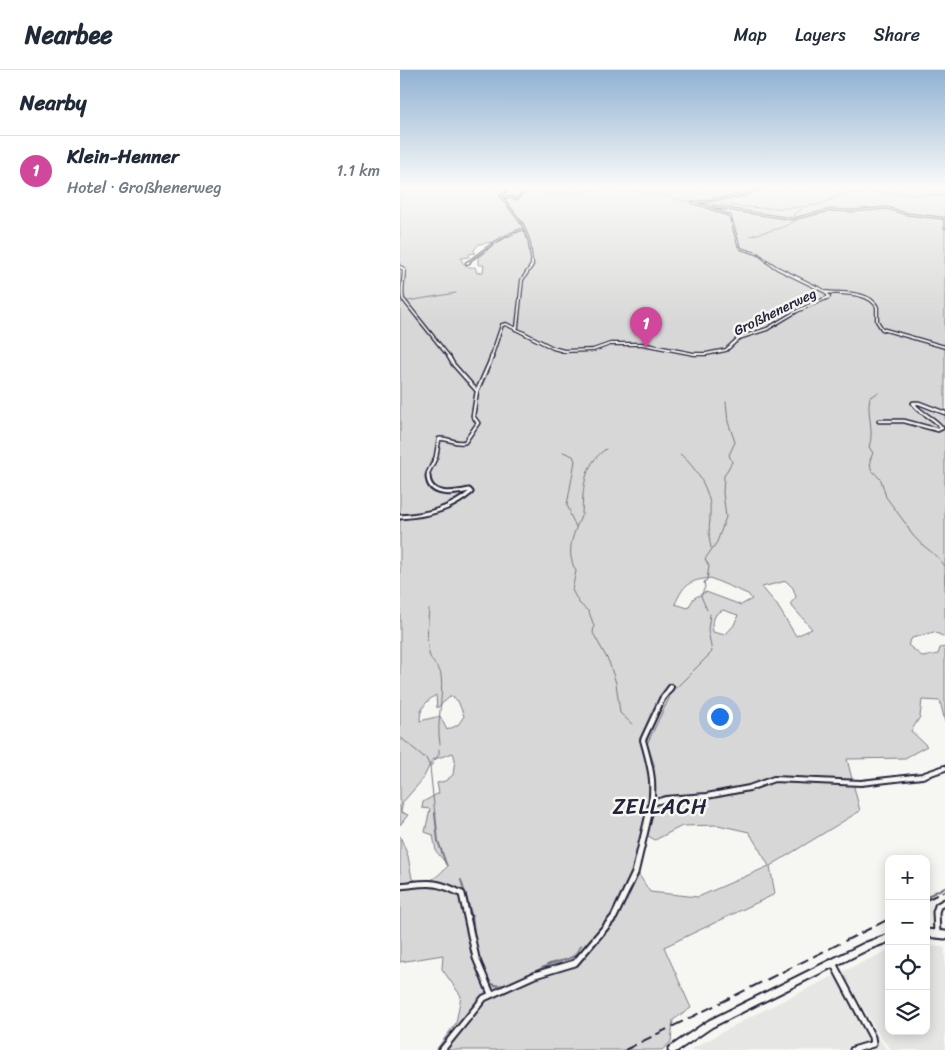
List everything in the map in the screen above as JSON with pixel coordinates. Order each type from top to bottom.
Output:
[{"type":"main road","points":[[930,933],[945,936]]},
{"type":"main road","points":[[672,1050],[710,1024],[832,963],[885,940]]},
{"type":"street","points":[[467,263],[488,246],[511,233]]},
{"type":"street","points":[[400,517],[444,510],[471,492],[469,490],[442,493],[433,488],[428,480],[428,473],[436,457],[439,439],[443,438],[453,443],[462,444],[474,433],[478,424],[473,416],[477,391],[487,371],[502,324],[514,329],[516,327],[521,304],[522,280],[532,265],[529,240],[525,233]]},
{"type":"street","name":"Großhenerweg","points":[[514,329],[553,348],[564,351],[593,350],[610,344],[642,344],[694,354],[706,354],[726,350],[739,338],[767,328],[797,311],[830,297],[826,292],[777,268],[758,254],[742,249],[738,246],[735,233]]},
{"type":"street","points":[[400,267],[405,273],[401,289],[403,299],[418,320],[449,356],[453,364],[477,391]]},
{"type":"street","points":[[826,292],[856,294],[874,301],[878,308],[875,317],[877,324],[882,329],[945,347]]},
{"type":"street","points":[[830,297],[837,294]]},
{"type":"street","points":[[880,421],[904,421],[938,430],[942,428],[940,424],[925,415],[913,403],[922,404],[945,414]]},
{"type":"street","points":[[442,1050],[484,998],[549,970],[575,963],[614,917],[635,873],[652,803],[653,775],[643,740],[651,728],[656,710],[671,688]]},
{"type":"street","points":[[652,803],[666,799],[724,793],[749,788],[774,779],[861,783],[922,776],[945,768]]},
{"type":"street","points":[[400,886],[431,882],[442,884],[462,894],[476,961],[482,978],[491,994]]},
{"type":"street","points":[[937,934],[936,912],[938,906],[945,902]]},
{"type":"street","points":[[832,963],[872,1037],[873,1044],[853,1050]]},
{"type":"shaded area","points":[[400,233],[945,233],[945,637],[934,632],[912,638],[908,645],[923,657],[938,654],[940,648],[945,647],[945,722],[940,701],[922,700],[920,717],[911,731],[927,746],[905,758],[847,759],[860,811],[770,866],[775,894],[664,947],[691,1008],[673,1020],[671,1042],[662,1050],[436,1050],[456,1023],[461,996],[442,969],[443,955],[400,962],[400,836],[408,856],[412,879],[428,881],[436,877],[448,866],[436,851],[433,835],[425,832],[430,809],[422,808],[423,802],[439,793],[437,783],[445,781],[453,775],[455,759],[453,753],[432,760],[423,779],[403,802],[401,812],[408,815],[400,825]],"holes":[[[493,242],[486,252],[478,257],[478,265],[484,265],[483,272],[477,273],[475,267],[466,266],[461,258],[469,257],[469,254],[475,253],[474,250],[479,244]],[[710,578],[748,594],[752,599],[741,605],[706,592],[694,598],[688,608],[675,604],[684,588],[692,582]],[[786,581],[793,588],[796,597],[790,604],[812,629],[796,636],[777,605],[762,587]],[[723,610],[738,615],[734,625],[725,635],[713,632],[712,624],[716,614]],[[436,695],[437,708],[451,696],[458,701],[464,716],[458,725],[447,730],[440,716],[420,721],[422,709]],[[718,825],[749,832],[769,866],[698,897],[650,892],[634,867],[643,833],[655,840],[682,826]]]},
{"type":"shaded area","points":[[930,947],[945,948],[945,1050],[892,1050],[880,1037],[842,972],[885,952],[885,1035],[930,1035]]},
{"type":"shaded area","points":[[840,973],[887,1050],[690,1050],[750,1017]]},
{"type":"waterway","points":[[749,236],[762,233]]},
{"type":"waterway","points":[[408,301],[456,293]]},
{"type":"waterway","points":[[878,393],[870,397],[869,403],[871,434],[869,447],[873,453],[870,460],[871,469],[881,480],[886,497],[906,524]]},
{"type":"waterway","points":[[707,610],[701,596],[705,587],[704,582],[707,580],[709,566],[705,559],[717,542],[726,517],[723,493],[724,476],[732,462],[729,455],[735,442],[728,422],[726,402]]},
{"type":"waterway","points":[[582,515],[586,478],[593,462],[606,449]]},
{"type":"waterway","points":[[563,452],[573,456],[575,461],[567,505],[570,512]]},
{"type":"waterway","points":[[680,454],[695,470],[709,498],[709,537],[711,548]]},
{"type":"waterway","points":[[570,514],[576,527]]},
{"type":"waterway","points":[[581,516],[571,544],[571,557],[576,571],[572,590],[579,603],[589,612],[594,626],[593,633],[609,662],[616,683],[620,713],[632,724]]},
{"type":"waterway","points":[[907,526],[915,538],[941,560],[945,566]]},
{"type":"waterway","points":[[945,574],[945,584]]},
{"type":"waterway","points":[[429,609],[427,634],[429,654],[441,675],[442,684],[439,727],[440,744]]},
{"type":"waterway","points":[[676,688],[712,652],[708,630],[710,614]]},
{"type":"waterway","points":[[655,767],[647,744],[672,692]]},
{"type":"waterway","points":[[400,737],[424,757]]},
{"type":"waterway","points":[[430,767],[439,754],[439,749]]},
{"type":"waterway","points":[[426,758],[430,767]]},
{"type":"waterway","points":[[430,767],[435,815]]},
{"type":"waterway","points":[[435,814],[438,841],[446,864]]},
{"type":"waterway","points":[[461,880],[472,917],[476,946]]},
{"type":"waterway","points":[[930,895],[945,887]]},
{"type":"waterway","points":[[476,949],[482,968],[489,981],[492,984],[505,985],[530,975],[550,964],[575,955],[581,945]]},
{"type":"railway","points":[[930,898],[945,891]]},
{"type":"railway","points":[[625,1050],[885,921]]},
{"type":"place","name":"Klein-Henner","points":[[646,348]]},
{"type":"district","name":"ZELLACH","points":[[660,806]]}]
